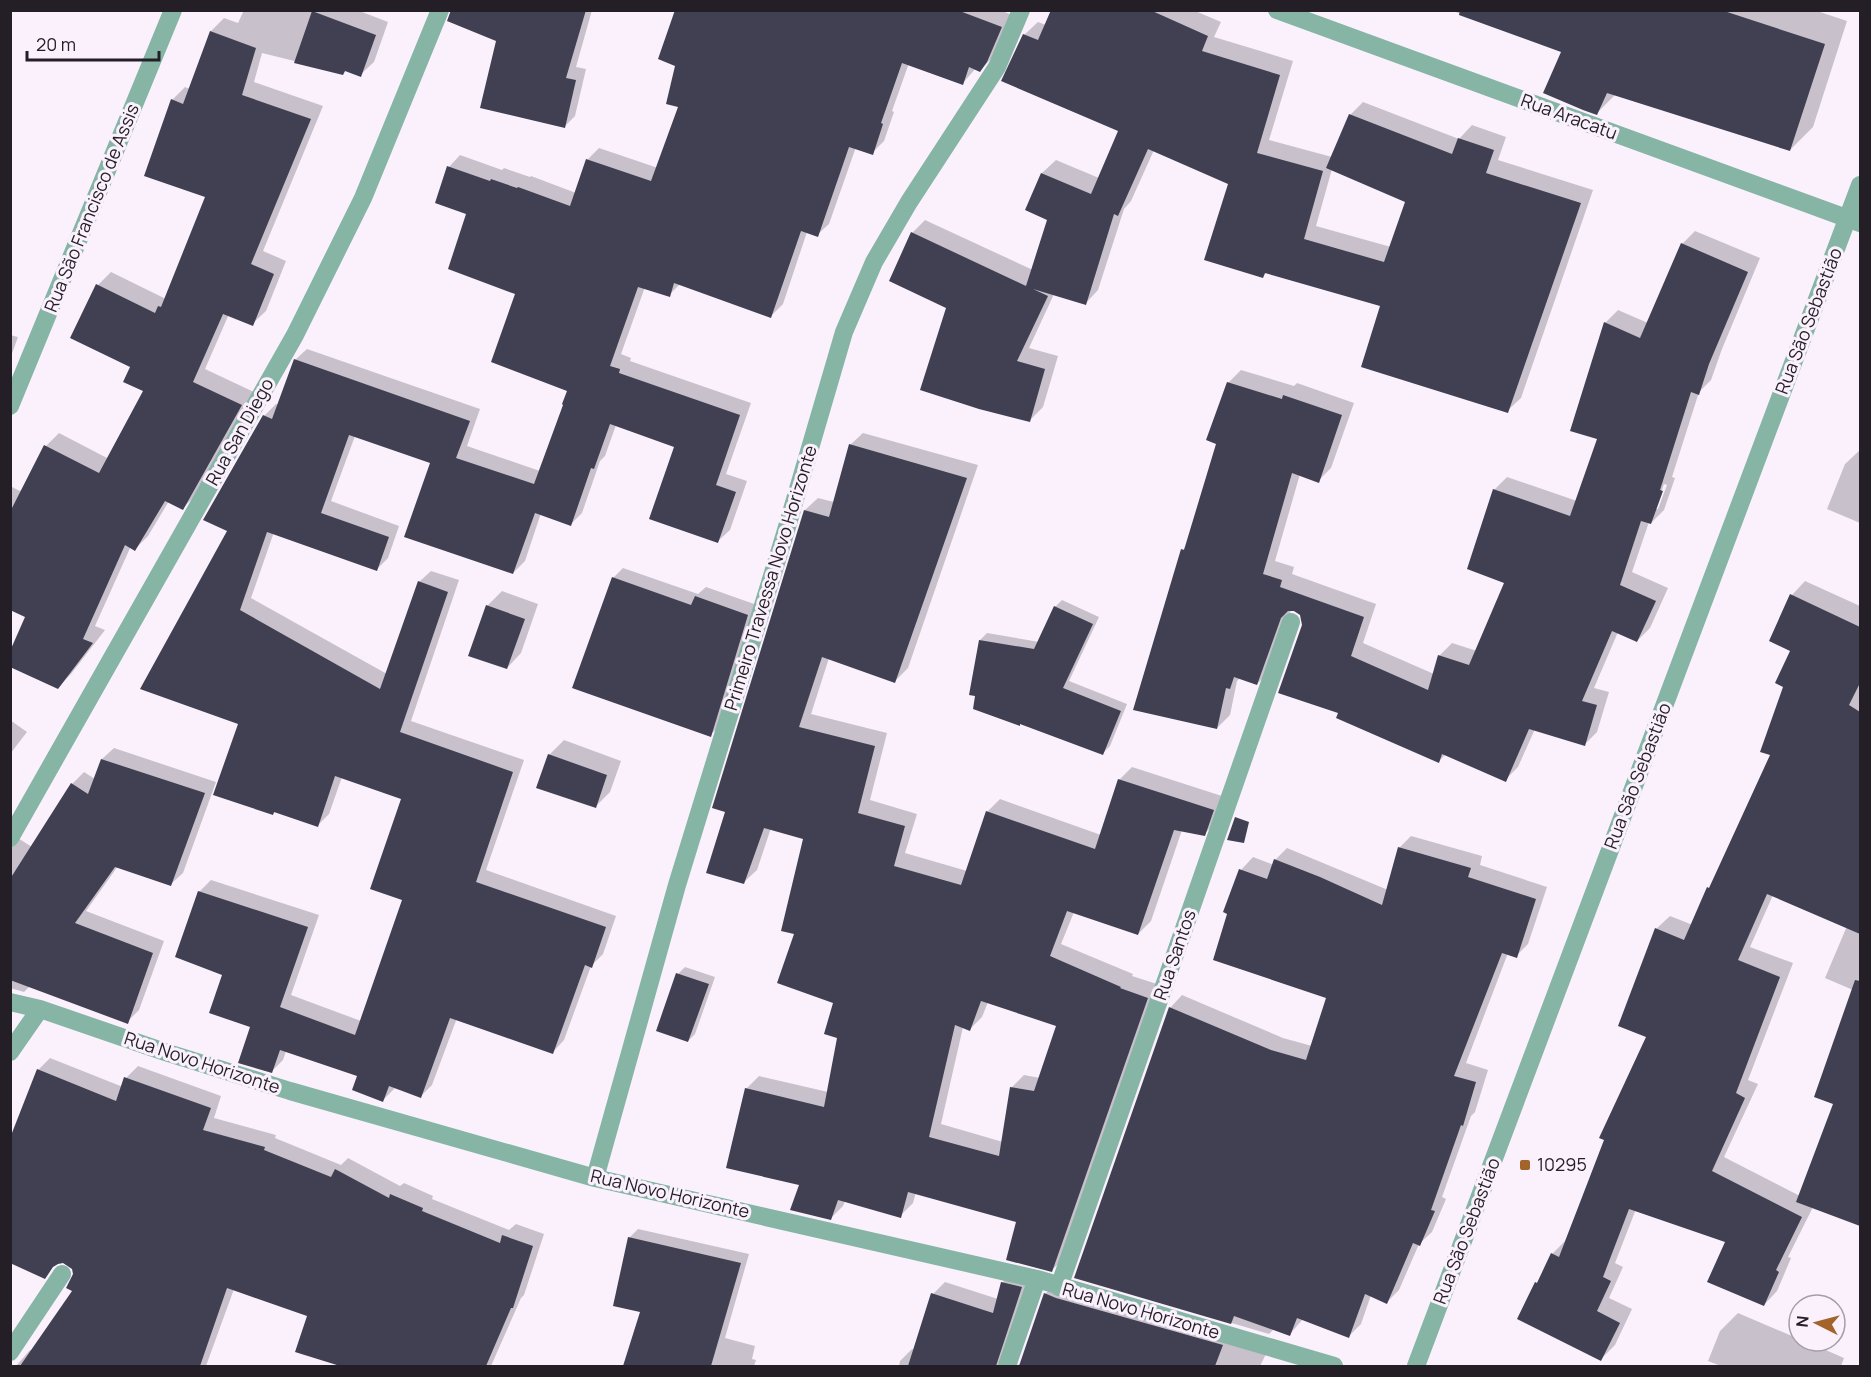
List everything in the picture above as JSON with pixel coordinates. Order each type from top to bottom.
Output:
[{"type":"street","name":"Rua São Francisco de Assis","points":[[10,406],[173,10]]},
{"type":"street","name":"Rua San Diego","points":[[10,838],[295,335],[363,198],[440,10]]},
{"type":"street","name":"Primeiro Travessa Novo Horizonte","points":[[596,1178],[677,885],[784,537],[844,332],[874,262],[909,202],[997,67],[1021,10]]},
{"type":"street","name":"Rua Aracatu","points":[[1277,10],[1854,220]]},
{"type":"street","name":"Rua São Sebastião","points":[[1416,1366],[1854,220],[1860,185]]},
{"type":"street","name":"Rua Santos","points":[[1059,1287],[1291,622]]},
{"type":"street","name":"Rua Novo Horizonte","points":[[10,1002],[40,1009],[165,1052],[290,1091],[596,1178],[1037,1280],[1334,1366]]},
{"type":"street","points":[[10,1052],[40,1009]]},
{"type":"street","points":[[10,1352],[63,1274]]},
{"type":"street","points":[[1007,1366],[1037,1280]]},
{"type":"building","points":[[451,10],[586,10],[566,78],[576,80],[565,128],[480,108],[496,41],[447,21]]},
{"type":"building","points":[[675,10],[957,10],[1002,27],[987,62],[980,72],[969,67],[963,85],[902,63],[881,123],[883,124],[873,155],[849,147],[818,237],[801,231],[771,318],[674,283],[670,297],[638,287],[610,366],[620,369],[619,373],[740,415],[716,485],[736,492],[718,543],[649,519],[674,447],[610,424],[594,469],[591,468],[571,526],[535,513],[513,574],[404,537],[430,463],[349,435],[321,513],[389,537],[377,571],[267,532],[240,610],[380,689],[418,581],[448,592],[400,732],[513,772],[476,882],[606,927],[592,968],[585,965],[553,1054],[450,1018],[421,1098],[389,1086],[383,1102],[352,1090],[357,1076],[280,1050],[272,1073],[238,1063],[250,1027],[209,1013],[222,975],[175,957],[198,891],[308,927],[280,1007],[355,1035],[402,900],[370,889],[401,799],[335,776],[318,827],[213,795],[238,724],[140,689],[227,531],[203,520],[263,415],[272,419],[294,359],[470,421],[456,458],[534,484],[567,391],[491,362],[515,294],[448,269],[466,214],[435,203],[447,166],[490,181],[491,179],[518,187],[570,206],[586,159],[651,181],[678,107],[666,104],[675,66],[658,59]]},
{"type":"building","points":[[1051,10],[1150,10],[1208,36],[1202,51],[1280,75],[1257,153],[1323,171],[1304,239],[1384,262],[1405,202],[1326,168],[1349,114],[1452,154],[1458,138],[1494,150],[1486,173],[1581,203],[1508,413],[1361,367],[1380,306],[1265,273],[1263,278],[1204,260],[1228,184],[1148,149],[1118,216],[1114,214],[1086,305],[1033,289],[1048,296],[1017,361],[1045,369],[1030,422],[920,390],[946,308],[889,281],[911,232],[1026,286],[1047,220],[1025,210],[1041,173],[1091,194],[1118,131],[1001,81],[1023,34],[1038,40]]},
{"type":"building","points":[[1460,10],[1721,10],[1825,44],[1790,151],[1607,93],[1597,115],[1543,93],[1561,52],[1459,15]]},
{"type":"building","points":[[312,11],[376,35],[361,77],[345,71],[343,75],[294,63]]},
{"type":"building","points":[[210,31],[256,48],[242,95],[311,119],[251,264],[274,274],[253,326],[223,314],[193,382],[242,405],[183,510],[165,501],[135,551],[125,545],[83,639],[93,643],[58,689],[10,667],[10,651],[25,617],[10,610],[10,512],[44,445],[99,473],[143,391],[123,382],[130,367],[70,338],[96,284],[155,313],[158,306],[161,307],[205,197],[144,176],[171,99],[183,104]]},
{"type":"building","points":[[1681,243],[1748,272],[1709,364],[1699,395],[1691,392],[1660,490],[1663,491],[1651,524],[1641,521],[1620,585],[1656,601],[1637,642],[1612,631],[1582,701],[1597,705],[1585,746],[1529,729],[1506,782],[1442,754],[1439,763],[1336,718],[1338,713],[1278,693],[1302,625],[1300,615],[1294,611],[1288,611],[1281,618],[1257,685],[1234,677],[1230,689],[1226,688],[1217,729],[1133,710],[1181,549],[1184,550],[1216,444],[1206,440],[1227,382],[1282,399],[1283,395],[1342,415],[1319,483],[1292,473],[1263,574],[1282,580],[1280,587],[1364,617],[1351,656],[1428,690],[1438,655],[1469,665],[1504,583],[1467,569],[1493,489],[1570,516],[1597,439],[1570,431],[1604,322],[1640,338]]},
{"type":"building","points":[[849,444],[967,478],[895,683],[822,657],[799,727],[875,746],[858,813],[905,826],[894,866],[961,885],[986,811],[1095,849],[1118,779],[1214,810],[1205,836],[1174,830],[1138,935],[1067,911],[1050,956],[1120,988],[1148,998],[1052,1272],[1006,1260],[1016,1222],[908,1192],[901,1218],[838,1200],[831,1220],[790,1210],[799,1185],[726,1168],[745,1088],[824,1107],[837,1038],[824,1034],[833,1003],[777,983],[794,934],[781,931],[803,839],[764,828],[744,884],[706,873],[725,812],[712,808],[804,510],[829,517]],"holes":[[[981,1001],[1056,1026],[1034,1091],[1010,1087],[999,1156],[929,1137],[955,1025],[970,1031]]]},
{"type":"building","points":[[612,577],[691,605],[695,596],[748,615],[711,737],[572,688]]},
{"type":"building","points":[[1790,594],[1860,627],[1860,683],[1849,705],[1860,712],[1860,934],[1767,894],[1738,960],[1780,977],[1736,1093],[1745,1098],[1712,1171],[1802,1217],[1776,1270],[1779,1272],[1764,1306],[1707,1282],[1725,1242],[1629,1209],[1603,1277],[1611,1281],[1597,1311],[1620,1323],[1601,1361],[1517,1319],[1551,1253],[1559,1257],[1604,1140],[1599,1138],[1646,1037],[1618,1026],[1655,928],[1684,940],[1770,755],[1760,752],[1783,687],[1775,683],[1790,651],[1769,641]]},
{"type":"building","points":[[486,605],[525,619],[507,669],[468,656]]},
{"type":"building","points":[[1054,606],[1093,624],[1063,688],[1121,711],[1103,755],[973,709],[975,696],[969,695],[979,640],[1034,649]]},
{"type":"building","points":[[548,754],[607,775],[596,808],[536,788]]},
{"type":"building","points":[[101,759],[205,793],[171,886],[115,867],[75,923],[153,953],[128,1024],[10,980],[10,879],[71,783],[88,794]]},
{"type":"building","points":[[1235,817],[1249,822],[1244,843],[1227,840]]},
{"type":"building","points":[[1398,847],[1471,868],[1468,877],[1536,899],[1517,958],[1502,953],[1454,1076],[1476,1082],[1463,1126],[1461,1125],[1431,1210],[1435,1211],[1420,1246],[1413,1243],[1387,1304],[1365,1294],[1349,1338],[1297,1318],[1290,1336],[1234,1316],[1231,1324],[1074,1278],[1169,1007],[1271,1050],[1306,1060],[1326,998],[1213,960],[1227,914],[1223,912],[1239,869],[1267,879],[1274,859],[1382,905]]},
{"type":"building","points":[[676,973],[709,984],[688,1042],[656,1031]]},
{"type":"building","points":[[1855,980],[1860,981],[1860,1226],[1796,1202],[1833,1104],[1814,1097]]},
{"type":"building","points":[[37,1069],[116,1101],[124,1077],[211,1108],[203,1130],[265,1147],[264,1150],[331,1177],[335,1169],[389,1198],[390,1194],[423,1208],[422,1211],[500,1243],[502,1235],[533,1246],[513,1308],[511,1308],[486,1366],[340,1366],[295,1352],[307,1316],[227,1288],[200,1366],[20,1366],[72,1291],[66,1288],[73,1274],[72,1269],[63,1263],[53,1267],[45,1279],[10,1263],[10,1138]]},
{"type":"building","points":[[628,1237],[741,1263],[711,1366],[623,1366],[640,1312],[613,1306]]},
{"type":"building","points":[[1001,1282],[1022,1287],[996,1366],[908,1366],[931,1293],[993,1313]]},
{"type":"building","points":[[1044,1293],[1223,1345],[1215,1366],[1019,1366]]},
{"type":"place","name":"10295","points":[[1525,1165]]}]
